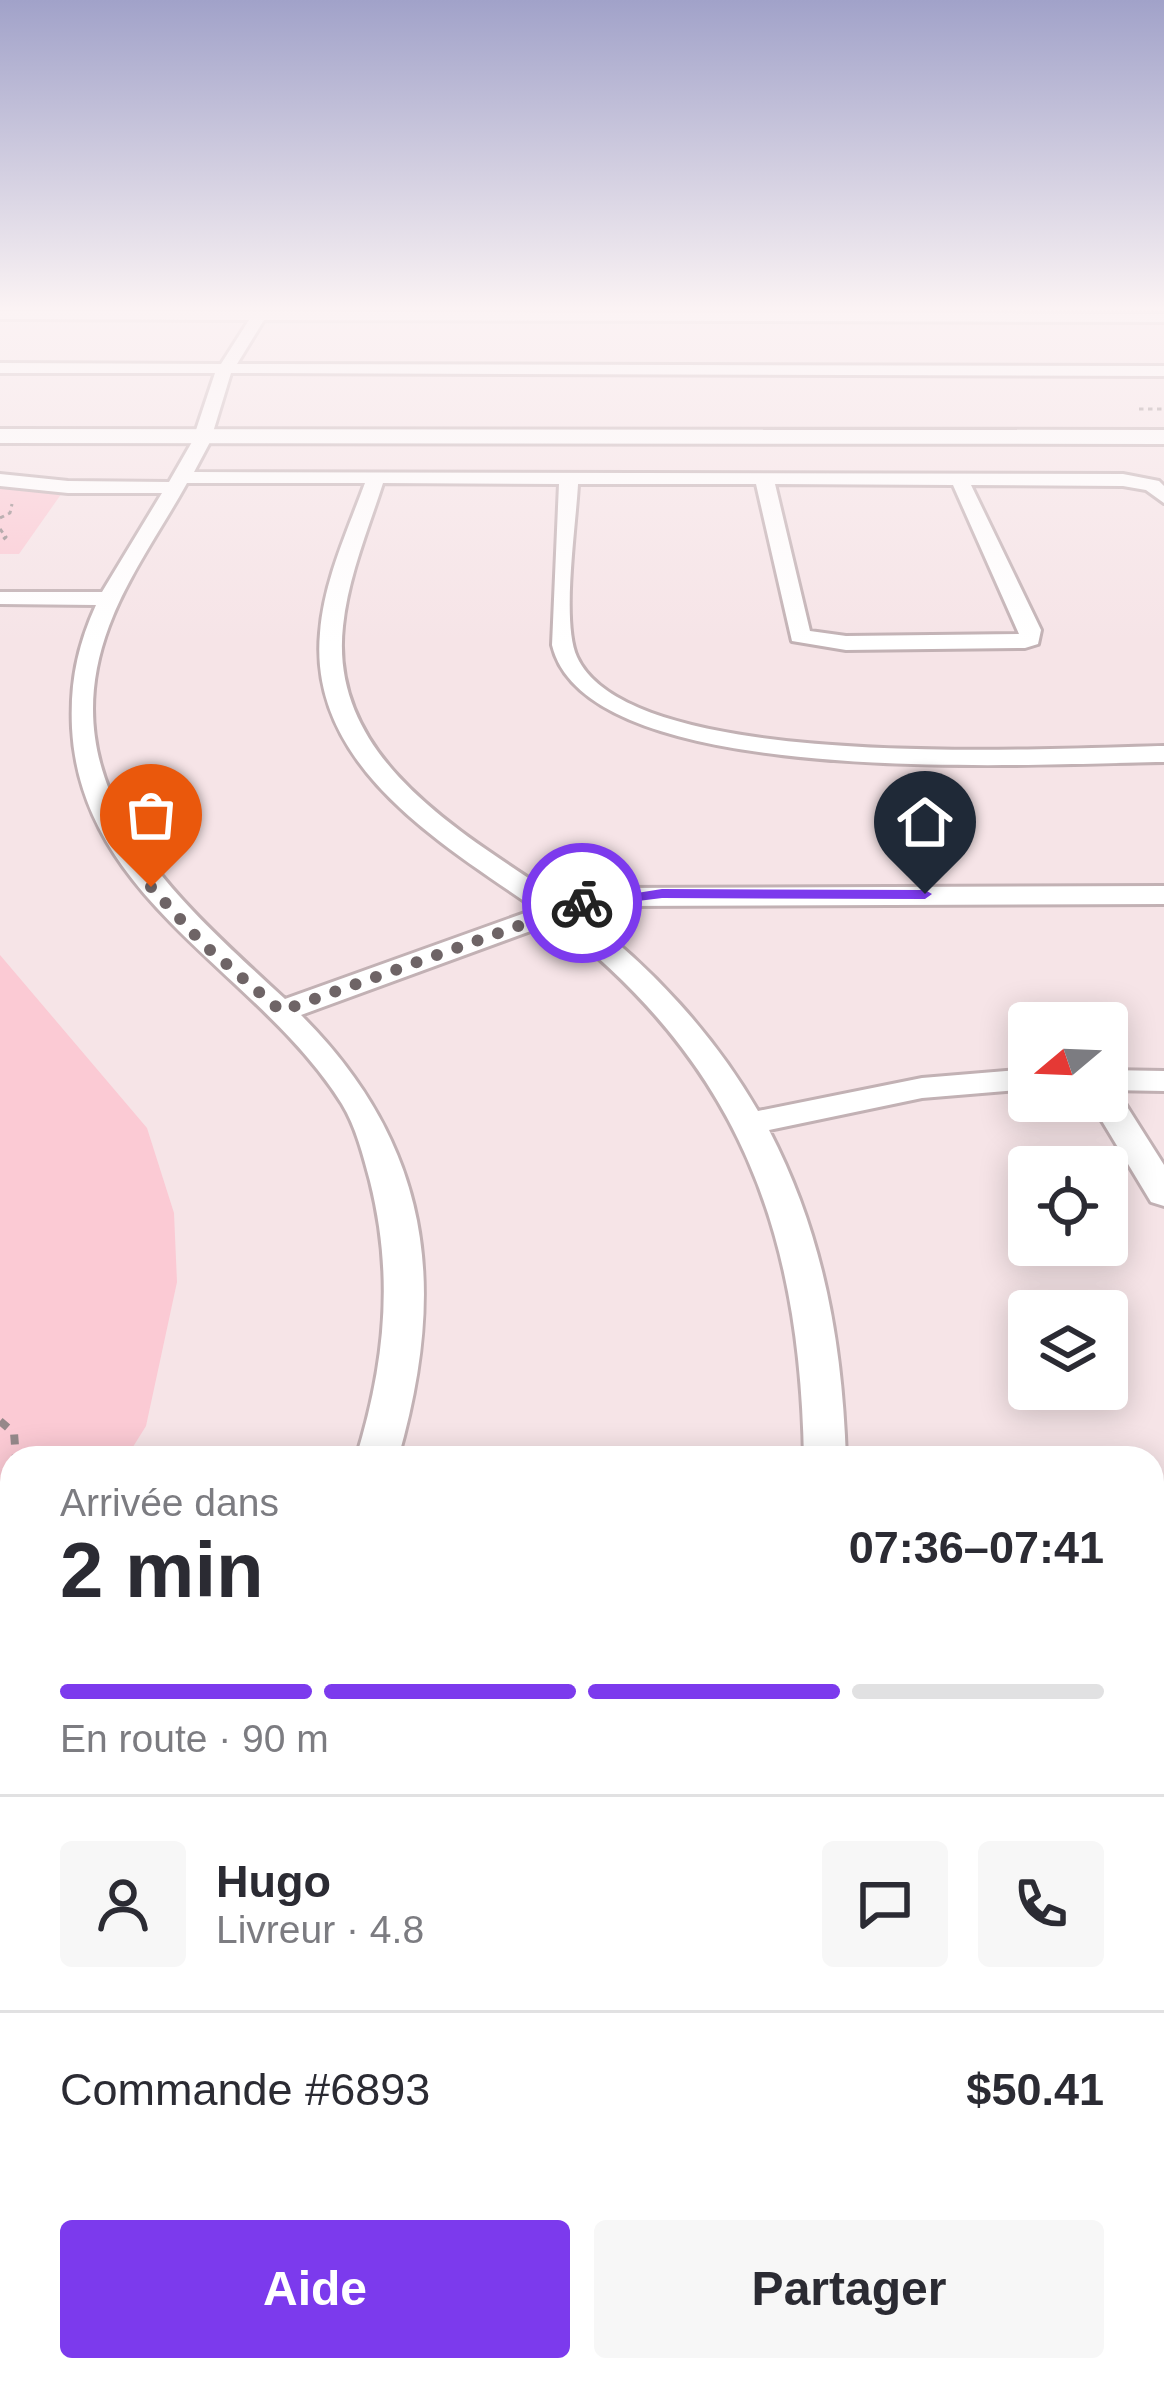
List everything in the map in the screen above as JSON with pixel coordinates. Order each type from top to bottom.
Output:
[{"type":"street","points":[[207,421],[204,436],[96,632],[82,689],[85,747],[103,808],[121,844],[167,908],[281,1011],[358,1101],[396,1206],[409,1313],[398,1384],[380,1446]]},
{"type":"street","points":[[0,436],[1164,437]]},
{"type":"street","points":[[376,477],[329,637],[332,679],[343,710],[370,756],[401,794],[449,835],[592,937],[680,1022],[752,1123],[794,1230],[820,1330],[825,1446]]},
{"type":"street","points":[[0,480],[68,487],[376,477],[1130,480],[1152,485],[1164,497]]},
{"type":"street","points":[[568,478],[564,651],[581,680],[632,715],[701,738],[787,750],[1164,754]]},
{"type":"street","points":[[764,478],[800,636],[834,643],[1030,639],[1030,630],[958,479]]},
{"type":"street","points":[[0,598],[112,599]]},
{"type":"street","points":[[281,1011],[557,910],[615,897],[1164,896]]},
{"type":"street","points":[[752,1123],[922,1088],[1008,1081]]},
{"type":"street","points":[[1128,1081],[1164,1081]]},
{"type":"street","points":[[1120,1122],[1164,1194]]},
{"type":"path","points":[[0,518],[11,512],[10,501]]},
{"type":"path","points":[[0,529],[7,537],[0,542]]},
{"type":"path","points":[[0,1420],[14,1433],[15,1446]]},
{"type":"shaded area","points":[[0,484],[64,490],[19,554],[0,554]]},
{"type":"shaded area","points":[[0,955],[147,1128],[174,1213],[177,1282],[146,1426],[134,1446],[0,1446]]},
{"type":"way so far","points":[[151,887],[203,944],[281,1011],[582,903]]},
{"type":"route","points":[[582,903],[662,894],[925,894]]}]
